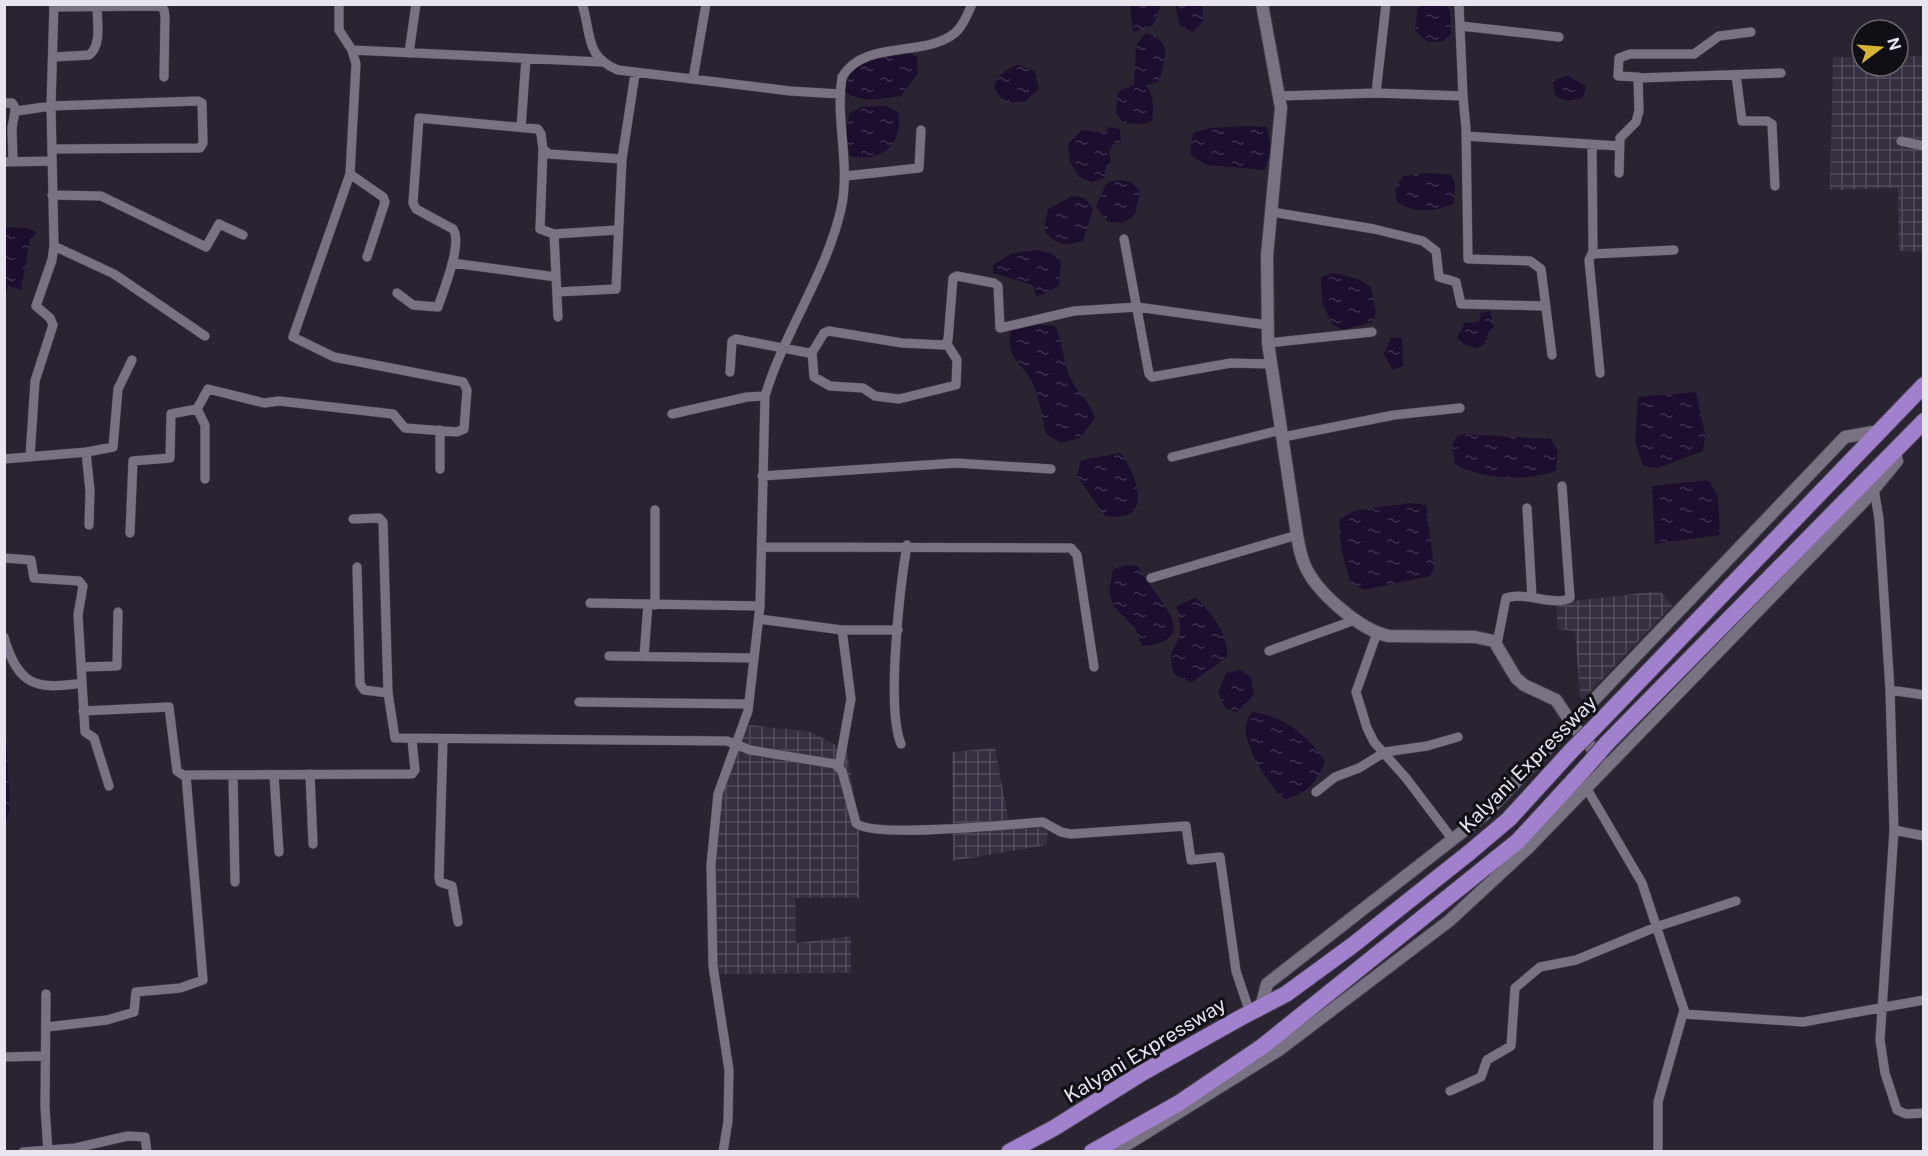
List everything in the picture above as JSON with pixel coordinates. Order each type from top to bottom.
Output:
[{"type":"highway","name":"Kalyani Expressway","points":[[1009,1152],[1054,1128],[1142,1073],[1286,994],[1427,888],[1509,819],[1572,750],[1923,385]]},
{"type":"highway","name":"Kalyani Expressway","points":[[1092,1152],[1179,1103],[1263,1046],[1518,841],[1607,743],[1923,421]]},
{"type":"street","points":[[130,533],[133,461],[170,458],[171,414],[197,409],[209,389],[264,403],[279,401],[393,414],[403,427],[457,432],[464,429],[467,390],[463,382],[334,357],[293,336],[350,174],[356,64],[352,50],[339,30],[339,4]]},
{"type":"street","points":[[409,53],[416,4]]},
{"type":"street","points":[[582,4],[591,45],[601,62]]},
{"type":"street","points":[[693,79],[706,4]]},
{"type":"street","points":[[723,1152],[728,1121],[729,1070],[713,966],[711,865],[718,794],[737,745],[748,704],[759,619],[763,547],[762,476],[765,396],[835,227],[846,176],[840,94],[842,77],[852,66],[876,55],[930,45],[948,37],[959,28],[972,4]]},
{"type":"street","points":[[1262,4],[1280,96],[1281,124],[1267,256],[1268,343],[1297,535],[1301,555],[1310,575],[1355,620],[1377,633],[1389,636],[1490,639],[1497,645],[1516,678],[1524,685],[1556,699],[1572,724],[1608,767]]},
{"type":"street","points":[[1377,93],[1386,4]]},
{"type":"street","points":[[1459,4],[1466,136],[1468,259],[1534,262],[1541,268],[1552,355]]},
{"type":"street","points":[[30,458],[35,381],[53,325],[50,318],[38,309],[36,304],[51,266],[54,246],[51,106],[54,6],[155,6],[164,10],[164,77]]},
{"type":"street","points":[[53,57],[89,55],[94,52],[97,45],[97,6]]},
{"type":"street","points":[[1461,26],[1559,37]]},
{"type":"street","points":[[1751,32],[1719,36],[1694,54],[1630,54],[1619,58],[1616,71],[1618,76],[1639,78],[1780,73]]},
{"type":"street","points":[[352,50],[601,62],[618,70],[635,74],[790,91],[840,94]]},
{"type":"street","points":[[521,127],[526,59]]},
{"type":"street","points":[[557,292],[614,291],[622,159],[635,74]]},
{"type":"street","points":[[1736,75],[1742,121],[1767,121],[1773,124],[1775,186]]},
{"type":"street","points":[[1619,173],[1621,135],[1637,118],[1639,78]]},
{"type":"street","points":[[1280,96],[1377,93],[1463,96]]},
{"type":"street","points":[[15,111],[51,106],[198,101],[203,107],[203,143],[200,148],[52,150]]},
{"type":"street","points":[[4,102],[12,103],[15,111],[9,162],[52,161]]},
{"type":"street","points":[[397,293],[413,305],[437,308],[452,263],[455,232],[416,209],[413,203],[418,120],[423,117],[540,131],[543,149],[540,229],[554,234],[617,230]]},
{"type":"street","points":[[846,176],[920,168],[921,130]]},
{"type":"street","points":[[1466,136],[1619,146]]},
{"type":"street","points":[[1901,141],[1923,147]]},
{"type":"street","points":[[1592,145],[1593,254]]},
{"type":"street","points":[[543,149],[549,154],[622,159]]},
{"type":"street","points":[[350,174],[385,200],[367,257]]},
{"type":"street","points":[[52,195],[101,196],[206,247],[219,224],[243,235]]},
{"type":"street","points":[[1272,212],[1374,229],[1429,243],[1436,251],[1437,274],[1441,278],[1456,282],[1461,304],[1545,306]]},
{"type":"street","points":[[554,234],[558,317]]},
{"type":"street","points":[[1124,239],[1149,374],[1152,377],[1232,363],[1270,364]]},
{"type":"street","points":[[54,246],[122,279],[205,336]]},
{"type":"street","points":[[1600,373],[1588,259],[1593,254],[1674,250]]},
{"type":"street","points":[[452,263],[556,277]]},
{"type":"street","points":[[947,344],[933,346],[902,343],[829,330],[824,333],[812,352],[813,374],[825,384],[863,388],[875,396],[904,398],[956,385],[957,360],[947,344],[949,304],[953,278],[957,276],[994,283],[998,286],[1000,328],[1074,311],[1137,308],[1268,325]]},
{"type":"street","points":[[1268,343],[1372,332]]},
{"type":"street","points":[[730,372],[734,340],[812,352]]},
{"type":"street","points":[[4,459],[111,449],[114,445],[118,389],[132,360]]},
{"type":"street","points":[[672,414],[747,397],[765,396]]},
{"type":"street","points":[[1172,457],[1282,433],[1394,415],[1460,408]]},
{"type":"street","points":[[197,409],[205,425],[205,479]]},
{"type":"street","points":[[440,430],[440,469]]},
{"type":"street","points":[[1255,1010],[1267,984],[1484,815],[1845,437],[1879,431]]},
{"type":"street","points":[[1115,1152],[1279,1050],[1449,921],[1529,847],[1587,789],[1874,489],[1898,461],[1894,450]]},
{"type":"street","points":[[86,452],[90,491],[89,525]]},
{"type":"street","points":[[762,476],[897,465],[956,463],[1051,469]]},
{"type":"street","points":[[1497,645],[1504,600],[1510,596],[1561,601],[1570,598],[1562,486]]},
{"type":"street","points":[[1874,489],[1879,519],[1890,690],[1894,830],[1881,1052],[1892,1100],[1901,1113],[1923,1113]]},
{"type":"street","points":[[1527,508],[1532,597]]},
{"type":"street","points":[[644,656],[652,605],[655,510]]},
{"type":"street","points":[[354,519],[379,518],[383,522],[388,693],[393,736],[412,740],[715,741],[750,750],[806,758],[839,766]]},
{"type":"street","points":[[1151,578],[1297,535]]},
{"type":"street","points":[[763,547],[907,545],[1073,549],[1077,555],[1094,667]]},
{"type":"street","points":[[901,744],[896,733],[898,630],[907,545]]},
{"type":"street","points":[[4,558],[31,560],[34,578],[81,583],[83,590],[78,615],[83,667],[82,711],[85,732],[94,738],[109,786]]},
{"type":"street","points":[[357,567],[360,684],[364,690],[388,693]]},
{"type":"street","points":[[590,603],[760,606]]},
{"type":"street","points":[[83,667],[117,666],[118,612]]},
{"type":"street","points":[[759,619],[842,630],[898,630]]},
{"type":"street","points":[[1269,651],[1355,620]]},
{"type":"street","points":[[842,630],[850,699],[839,766],[858,826],[905,830],[1043,822],[1061,832],[1071,834],[1186,826],[1191,860],[1220,857],[1236,971],[1255,1010]]},
{"type":"street","points":[[1377,633],[1356,692],[1367,728],[1374,742],[1385,752],[1453,840]]},
{"type":"street","points":[[4,637],[11,661],[34,685],[51,688],[82,683]]},
{"type":"street","points":[[609,656],[754,658]]},
{"type":"street","points":[[1890,690],[1923,695]]},
{"type":"street","points":[[579,702],[748,704]]},
{"type":"street","points":[[82,711],[169,707],[177,771],[179,774],[186,775],[413,774],[412,740]]},
{"type":"street","points":[[1316,792],[1335,777],[1359,768],[1385,752],[1426,746],[1458,737]]},
{"type":"street","points":[[443,739],[438,878],[440,882],[452,886],[458,922]]},
{"type":"street","points":[[232,774],[235,882]]},
{"type":"street","points":[[274,774],[279,852]]},
{"type":"street","points":[[310,774],[313,844]]},
{"type":"street","points":[[47,1027],[106,1020],[134,1012],[136,992],[173,990],[203,980],[186,775]]},
{"type":"street","points":[[1587,789],[1642,883],[1684,1014],[1658,1102],[1658,1152]]},
{"type":"street","points":[[1894,830],[1923,836]]},
{"type":"street","points":[[1450,1091],[1481,1077],[1486,1060],[1511,1046],[1514,995],[1517,985],[1540,967],[1576,960],[1656,927],[1736,901]]},
{"type":"street","points":[[46,994],[48,1151]]},
{"type":"street","points":[[1684,1014],[1803,1022],[1923,1000]]},
{"type":"street","points":[[4,1057],[45,1056]]},
{"type":"street","points":[[23,1152],[79,1147],[128,1136],[143,1136],[147,1152]]},
{"type":"shaded area","points":[[1910,56],[1923,56],[1923,252],[1899,251],[1898,188],[1830,190],[1833,57],[1850,57],[1850,78],[1910,78]]},
{"type":"shaded area","points":[[1660,591],[1672,606],[1583,699],[1580,695],[1575,631],[1558,629],[1556,603]]},
{"type":"shaded area","points":[[750,725],[811,732],[847,751],[859,826],[859,898],[795,898],[796,943],[851,936],[851,973],[715,974],[714,874],[718,802],[742,737]]},
{"type":"shaded area","points":[[995,748],[1010,828],[1048,825],[1047,845],[953,861],[952,752]]},
{"type":"water","points":[[1130,5],[1161,5],[1153,25],[1133,32]]},
{"type":"water","points":[[1175,5],[1202,5],[1203,21],[1193,32],[1180,26]]},
{"type":"water","points":[[1418,5],[1447,5],[1450,12],[1451,34],[1443,41],[1428,42],[1415,31]]},
{"type":"water","points":[[1146,33],[1161,41],[1165,52],[1159,82],[1146,85],[1153,102],[1152,121],[1142,124],[1123,123],[1116,113],[1118,92],[1134,85],[1136,45]]},
{"type":"water","points":[[904,50],[917,57],[918,73],[901,96],[862,99],[842,89],[846,73],[878,57]]},
{"type":"water","points":[[1018,65],[1035,71],[1039,89],[1024,102],[1004,102],[994,88],[995,83],[1002,73]]},
{"type":"water","points":[[1568,76],[1586,86],[1583,98],[1567,101],[1555,96],[1552,80]]},
{"type":"water","points":[[886,106],[898,112],[898,133],[894,142],[881,154],[872,157],[850,156],[846,136],[849,114],[861,107]]},
{"type":"water","points":[[1109,127],[1120,129],[1121,142],[1113,144],[1109,152],[1111,162],[1106,166],[1104,178],[1091,182],[1079,177],[1070,162],[1068,144],[1082,130],[1104,133]]},
{"type":"water","points":[[1267,127],[1271,149],[1265,170],[1207,165],[1190,155],[1193,133],[1209,128]]},
{"type":"water","points":[[1429,173],[1451,175],[1455,183],[1454,203],[1433,210],[1418,210],[1397,202],[1395,189],[1403,176]]},
{"type":"water","points":[[1121,180],[1132,182],[1140,191],[1135,215],[1123,223],[1108,222],[1096,206],[1107,182]]},
{"type":"water","points":[[1072,196],[1085,198],[1093,209],[1083,241],[1065,244],[1052,239],[1044,230],[1048,209]]},
{"type":"water","points":[[5,227],[28,228],[37,233],[30,239],[21,290],[8,286],[6,293]]},
{"type":"water","points":[[1036,250],[1051,253],[1061,261],[1059,286],[1036,297],[1033,285],[993,273],[993,265],[1010,254]]},
{"type":"water","points":[[1332,273],[1358,279],[1371,287],[1376,312],[1373,322],[1343,330],[1332,324],[1322,302],[1321,277]]},
{"type":"water","points":[[1490,311],[1494,326],[1488,333],[1486,343],[1478,348],[1465,345],[1457,338],[1465,323],[1479,322],[1481,313]]},
{"type":"water","points":[[1034,324],[1055,326],[1070,377],[1095,418],[1080,438],[1061,443],[1046,434],[1035,388],[1012,354],[1010,337],[1013,326]]},
{"type":"water","points":[[1391,337],[1402,338],[1403,366],[1393,370],[1384,354]]},
{"type":"water","points":[[1696,392],[1705,434],[1703,451],[1658,468],[1643,466],[1635,441],[1638,397]]},
{"type":"water","points":[[1464,434],[1551,439],[1558,451],[1556,471],[1532,476],[1505,477],[1491,476],[1466,469],[1455,464],[1452,446],[1457,436]]},
{"type":"water","points":[[1121,453],[1137,486],[1137,506],[1131,513],[1121,517],[1105,516],[1077,476],[1081,460]]},
{"type":"water","points":[[1709,480],[1718,497],[1720,535],[1655,544],[1652,486]]},
{"type":"water","points":[[1410,503],[1426,505],[1434,568],[1430,576],[1364,590],[1350,582],[1341,548],[1339,520],[1354,511]]},
{"type":"water","points":[[1127,565],[1138,566],[1170,614],[1174,625],[1172,635],[1162,642],[1142,646],[1135,628],[1114,607],[1109,593],[1113,569]]},
{"type":"water","points":[[1196,597],[1222,632],[1227,657],[1191,683],[1174,674],[1171,658],[1179,637],[1177,606]]},
{"type":"water","points":[[1240,670],[1251,677],[1254,695],[1237,712],[1225,708],[1218,692],[1226,673]]},
{"type":"water","points":[[4,698],[10,808],[5,825],[4,825]]},
{"type":"water","points":[[1252,712],[1264,714],[1294,728],[1325,761],[1319,775],[1306,790],[1286,799],[1266,777],[1253,754],[1246,734],[1247,722]]}]
